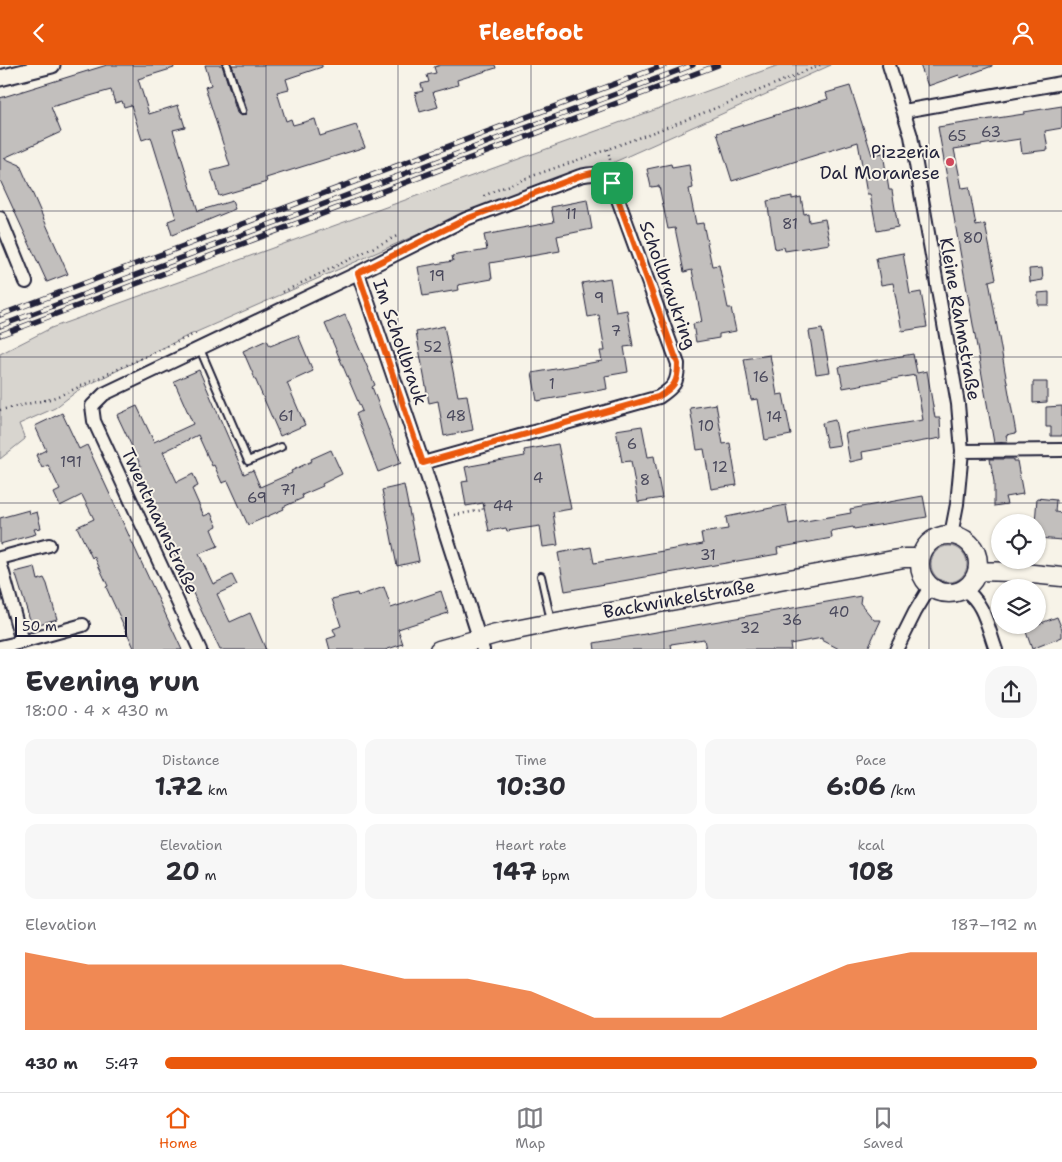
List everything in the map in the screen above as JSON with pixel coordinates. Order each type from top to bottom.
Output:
[{"type":"main road","points":[[951,535],[962,538],[974,550],[978,560],[978,571],[971,584],[964,589],[956,593],[939,592],[930,587],[921,575],[920,558],[930,542],[942,536],[951,535]]},
{"type":"main road","name":"Backwinkelstraße","points":[[439,649],[481,644],[551,623],[904,558],[920,558]]},
{"type":"main road","points":[[978,571],[1062,577]]},
{"type":"street","points":[[0,78],[48,65]]},
{"type":"street","name":"Kleine Rahmstraße","points":[[889,65],[911,136],[958,403],[962,451],[957,504],[951,535]]},
{"type":"street","points":[[904,111],[1062,83]]},
{"type":"street","name":"Schollbraukring","points":[[358,273],[466,219],[580,176],[592,173],[607,177],[612,183],[678,364],[678,377],[671,389],[658,397],[423,463]]},
{"type":"street","points":[[0,218],[26,283]]},
{"type":"street","name":"Im Schollbrauk","points":[[92,406],[104,394],[358,273],[423,463],[481,644]]},
{"type":"street","name":"Twentmannstraße","points":[[92,406],[94,421],[200,649]]},
{"type":"street","points":[[962,451],[1062,450]]},
{"type":"street","points":[[0,558],[49,545]]},
{"type":"street","points":[[0,562],[22,642]]},
{"type":"street","points":[[896,649],[915,611],[930,587]]},
{"type":"street","points":[[964,589],[978,601],[996,649]]},
{"type":"street","points":[[0,647],[83,625]]},
{"type":"lane","points":[[228,65],[242,111]]},
{"type":"lane","points":[[200,349],[248,461],[280,447]]},
{"type":"lane","points":[[541,576],[551,623]]},
{"type":"path","points":[[0,410],[50,399],[85,384],[87,389]]},
{"type":"path","points":[[441,519],[483,510],[482,506],[487,505]]},
{"type":"shaded area","points":[[779,65],[831,65],[610,164],[464,214],[183,338],[80,389],[55,408],[19,424],[25,439],[0,459],[0,354],[51,328]]},
{"type":"shaded area","points":[[949,546],[961,552],[967,564],[961,576],[949,582],[937,576],[931,564],[937,552]]},
{"type":"building","points":[[107,65],[173,65],[174,68],[138,79],[149,114],[178,105],[185,127],[173,130],[198,211],[232,201],[235,209],[172,235],[168,221],[176,218],[151,137],[142,140],[131,105],[124,107],[122,101],[115,103],[111,90],[51,107],[61,132],[4,158],[20,165],[68,274],[47,282],[0,180],[0,98]]},
{"type":"building","points":[[205,65],[222,65],[237,113],[241,116],[245,115],[247,110],[232,65],[322,65],[322,67],[286,79],[289,89],[277,92],[286,121],[291,119],[293,125],[315,119],[320,136],[356,125],[365,147],[266,178],[267,182],[219,196],[211,171],[230,166],[205,87],[211,85]]},
{"type":"building","points":[[441,65],[495,65],[496,68],[457,80],[458,85],[433,92],[438,107],[420,112],[415,93],[423,91],[421,84],[429,82],[427,75],[436,73],[434,67]]},
{"type":"building","points":[[920,65],[992,66],[960,78],[959,75],[928,86]]},
{"type":"building","points":[[850,86],[872,155],[883,153],[898,227],[877,231],[870,194],[867,194],[858,142],[732,181],[717,133],[828,99],[826,93]]},
{"type":"building","points":[[1062,106],[1062,128],[1045,131],[1048,150],[1022,153],[1020,139],[954,149],[962,188],[969,187],[976,226],[985,224],[996,279],[989,281],[1016,433],[1006,435],[1008,442],[994,443],[938,127],[1024,114],[1024,112]]},
{"type":"building","points":[[671,164],[672,168],[689,165],[693,188],[689,189],[696,224],[703,223],[712,266],[719,265],[728,308],[731,308],[736,331],[719,334],[719,338],[696,342],[693,324],[702,322],[692,270],[684,272],[675,228],[668,229],[659,186],[651,187],[647,169]]},
{"type":"building","points":[[792,196],[792,199],[801,197],[804,214],[808,213],[809,222],[825,219],[830,244],[785,251],[784,247],[775,249],[767,201]]},
{"type":"building","points":[[587,200],[592,229],[557,236],[560,251],[490,263],[492,279],[458,285],[459,290],[423,296],[418,267],[453,261],[452,256],[487,250],[484,235],[554,222],[551,207]]},
{"type":"building","points":[[903,253],[910,294],[921,292],[927,327],[902,331],[893,283],[881,285],[876,258]]},
{"type":"building","points":[[1042,268],[1043,280],[1030,282],[1029,269]]},
{"type":"building","points":[[610,278],[616,312],[627,310],[633,346],[624,347],[628,372],[605,376],[607,389],[537,401],[532,373],[602,361],[600,351],[605,351],[599,315],[588,317],[582,283]]},
{"type":"building","points":[[1049,292],[1049,305],[1038,305],[1038,293]]},
{"type":"building","points":[[345,315],[375,385],[372,387],[401,463],[378,472],[356,414],[362,411],[325,324]]},
{"type":"building","points":[[444,326],[458,396],[467,395],[473,430],[444,436],[438,401],[429,403],[416,332]]},
{"type":"building","points":[[822,329],[830,372],[816,374],[809,331]]},
{"type":"building","points":[[298,335],[313,371],[287,383],[305,425],[280,436],[243,351],[267,340],[270,346]]},
{"type":"building","points":[[913,354],[917,373],[927,371],[935,418],[940,418],[941,438],[862,452],[863,459],[850,462],[845,433],[923,420],[915,375],[843,388],[839,367]]},
{"type":"building","points":[[770,355],[777,395],[783,394],[791,435],[765,440],[758,399],[751,400],[744,359]]},
{"type":"building","points":[[199,370],[244,474],[253,470],[260,487],[292,473],[291,471],[312,461],[311,459],[331,450],[342,474],[322,484],[323,486],[302,495],[303,498],[283,507],[284,509],[248,525],[228,481],[222,483],[198,435],[163,452],[177,482],[193,474],[198,486],[192,489],[204,516],[211,513],[217,526],[211,529],[218,546],[199,554],[213,584],[232,575],[237,585],[217,594],[230,622],[250,613],[266,649],[220,649],[134,469],[141,466],[117,415],[137,406],[154,442],[193,424],[174,381]]},
{"type":"building","points":[[1033,382],[1047,382],[1047,402],[1033,403]]},
{"type":"building","points":[[716,404],[723,444],[730,443],[737,485],[711,489],[704,449],[697,450],[690,408]]},
{"type":"building","points":[[1062,406],[1062,436],[1051,436],[1051,427],[1046,427],[1046,407]]},
{"type":"building","points":[[62,413],[79,449],[87,445],[182,649],[135,649],[94,556],[92,558],[77,527],[94,519],[82,495],[60,506],[54,493],[60,490],[48,465],[42,468],[36,455],[46,450],[35,426]]},
{"type":"building","points":[[835,420],[840,445],[827,447],[822,423]]},
{"type":"building","points":[[642,426],[648,457],[654,456],[662,498],[638,502],[631,461],[622,462],[616,430]]},
{"type":"building","points":[[558,444],[571,509],[553,512],[558,545],[543,547],[540,526],[507,531],[506,528],[489,531],[483,503],[466,506],[462,482],[468,481],[465,467],[525,456],[524,450]]},
{"type":"building","points":[[990,459],[1013,459],[1013,461],[1017,461],[1023,494],[1005,497],[1007,504],[994,506],[994,482]]},
{"type":"building","points":[[404,485],[419,561],[397,566],[382,490]]},
{"type":"building","points":[[923,496],[927,517],[831,531],[832,538],[777,548],[778,554],[565,591],[558,553],[591,547],[594,563],[703,544],[701,533],[728,529],[726,517],[786,505],[789,524],[851,513],[850,509]]},
{"type":"building","points":[[1037,498],[1056,500],[1055,512],[1062,513],[1062,540],[1046,539],[1046,514],[1036,514]]},
{"type":"building","points":[[29,510],[30,514],[37,512],[41,528],[34,529],[36,534],[0,544],[0,518]]},
{"type":"building","points":[[35,567],[38,580],[44,578],[47,584],[57,619],[32,626],[15,572]]},
{"type":"building","points":[[384,587],[391,608],[441,591],[448,613],[398,629],[403,644],[388,649],[330,649],[327,639],[336,636],[333,629],[341,626],[332,599],[357,593],[358,596]]},
{"type":"building","points":[[861,596],[860,603],[874,620],[881,620],[867,649],[839,649],[822,640],[822,638],[790,644],[791,649],[706,649],[704,639],[671,644],[672,649],[595,649],[594,643]]},
{"type":"building","points":[[1057,617],[1062,629],[1062,637],[1032,649],[1027,634],[1046,634],[1046,621]]},
{"type":"railway","points":[[0,315],[665,65]]},
{"type":"railway","points":[[0,326],[693,65]]},
{"type":"railway","points":[[0,335],[718,65]]},
{"type":"place","name":"Pizzeria Dal Moranese","points":[[950,162]]},
{"type":"route","points":[[592,173],[607,177],[612,183],[678,364],[678,377],[671,389],[658,397],[423,463],[358,273],[466,219],[580,176],[592,173]]}]
